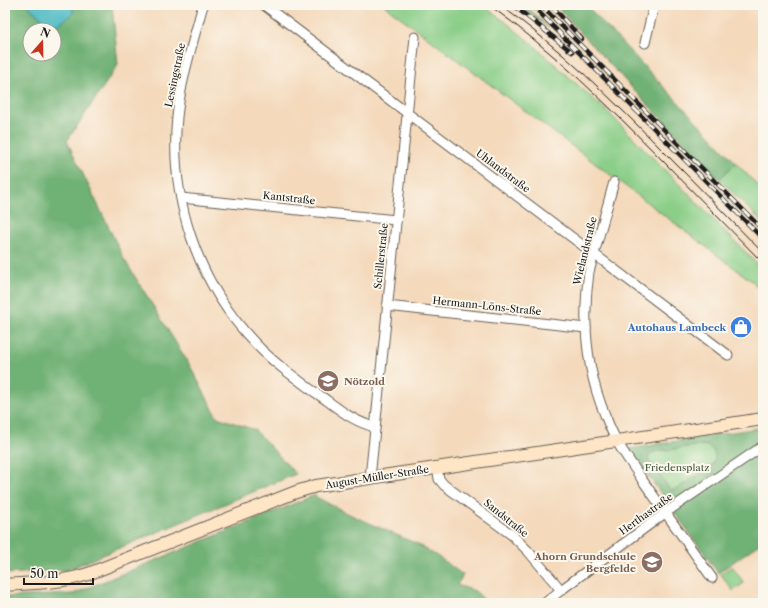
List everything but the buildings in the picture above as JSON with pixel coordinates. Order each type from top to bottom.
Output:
[{"type":"main road","name":"August-Müller-Straße","points":[[5,584],[47,583],[88,574],[296,492],[316,486],[763,419]]},
{"type":"street","name":"Lessingstraße","points":[[203,5],[183,78],[177,117],[176,139],[176,161],[181,198],[190,234],[202,264],[221,300],[242,329],[268,356],[299,381],[354,420],[375,427]]},
{"type":"street","name":"Uhlandstraße","points":[[264,5],[728,355]]},
{"type":"street","points":[[645,43],[654,5]]},
{"type":"street","name":"Schillerstraße","points":[[370,478],[415,37]]},
{"type":"street","name":"Wielandstraße","points":[[614,182],[589,272],[587,286],[586,328],[588,355],[592,377],[602,407],[617,441],[665,513],[712,578]]},
{"type":"street","name":"Kantstraße","points":[[181,198],[396,220]]},
{"type":"street","name":"Hermann-Löns-Straße","points":[[387,306],[586,328]]},
{"type":"street","name":"Herthastraße","points":[[545,603],[665,513],[763,446]]},
{"type":"street","name":"Sandstraße","points":[[437,467],[439,479],[444,484],[512,535],[561,590]]},
{"type":"green space","points":[[5,5],[27,5],[42,19],[74,12],[71,5],[112,5],[118,65],[67,141],[124,259],[189,364],[217,417],[255,430],[296,474],[67,570],[5,574]]},
{"type":"green space","points":[[384,5],[482,5],[507,23],[611,115],[763,270],[763,293],[753,282]]},
{"type":"green space","points":[[518,5],[525,5],[549,28]]},
{"type":"green space","points":[[555,5],[586,5],[736,163],[719,179]]},
{"type":"green space","points":[[736,163],[763,191],[763,223],[719,179]]},
{"type":"green space","points":[[763,427],[763,541],[718,573],[629,449]],"holes":[[[705,445],[711,448],[715,454],[713,465],[677,489],[673,490],[670,490],[648,458],[650,454],[654,452]]]},
{"type":"green space","name":"Friedensplatz","points":[[706,445],[712,449],[715,455],[714,462],[711,466],[677,489],[670,490],[650,462],[648,458],[650,454],[654,452]]},
{"type":"green space","points":[[315,495],[349,514],[417,544],[440,558],[463,575],[457,585],[475,591],[488,603],[5,603],[5,597],[73,594]]},
{"type":"green space","points":[[732,566],[744,583],[733,591],[721,574]]},
{"type":"water","points":[[27,5],[71,5],[74,12],[62,22],[50,22],[42,19]]},
{"type":"tram line","points":[[489,5],[558,60],[601,99],[763,263]]},
{"type":"tram line","points":[[500,5],[544,39],[606,94],[763,253]]},
{"type":"railway","points":[[513,5],[572,52]]},
{"type":"railway","points":[[532,5],[763,239]]},
{"type":"railway","points":[[541,5],[763,230]]},
{"type":"railway","points":[[551,5],[582,39]]},
{"type":"place","name":"Autohaus Lambeck","points":[[741,327]]},
{"type":"place","name":"Nötzold","points":[[328,381]]},
{"type":"place","name":"Ahorn Grundschule Bergfelde","points":[[652,562]]}]
